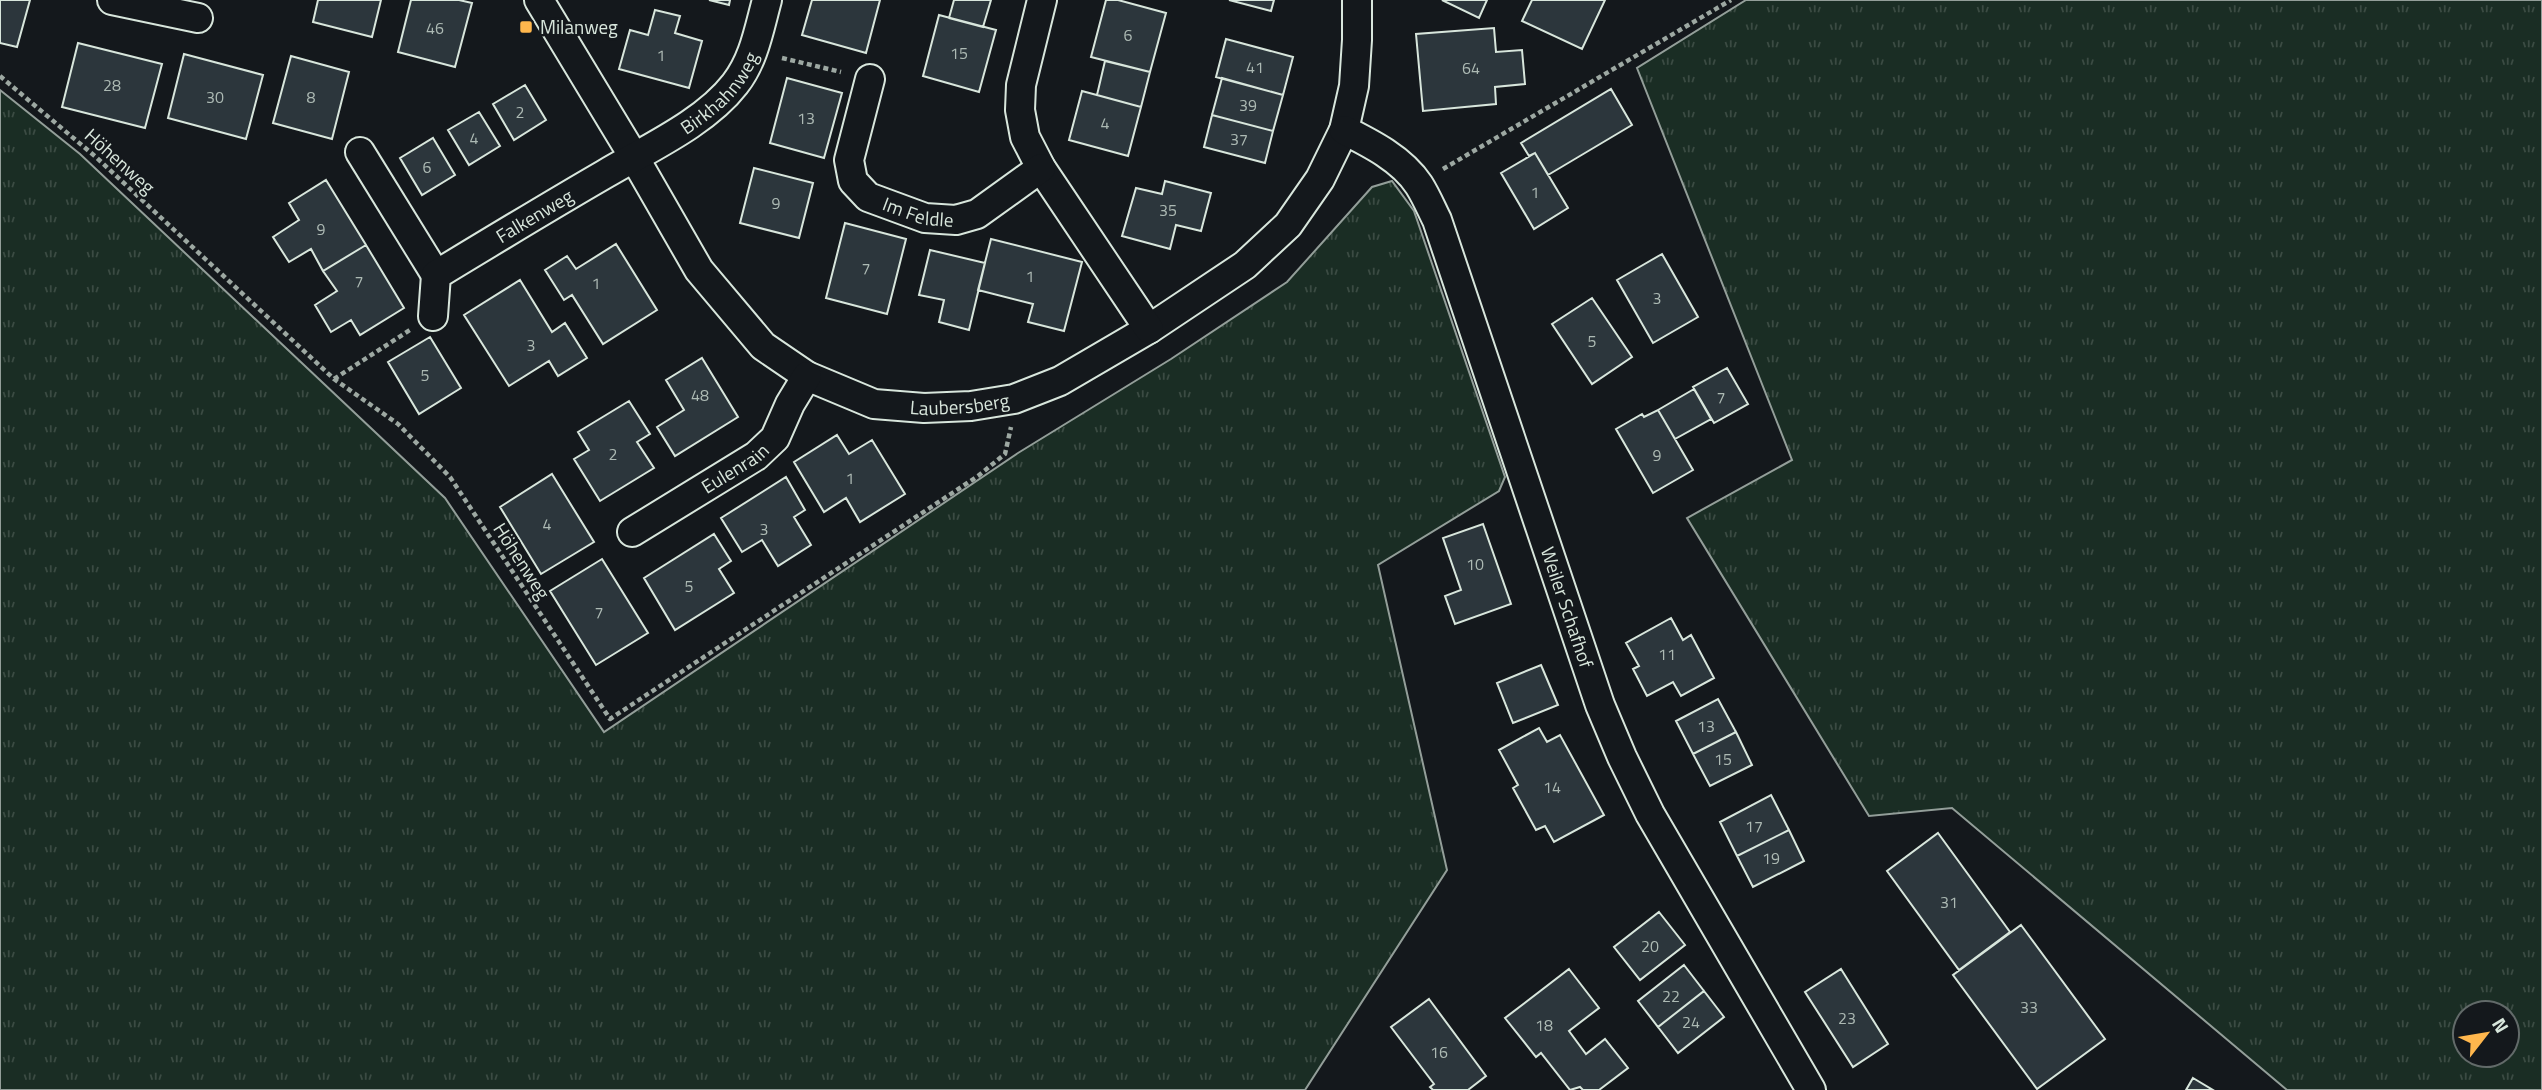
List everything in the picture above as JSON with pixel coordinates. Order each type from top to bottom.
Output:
[{"type":"street","points":[[112,0],[198,18]]},
{"type":"street","name":"Laubersberg","points":[[539,0],[699,270],[763,346],[807,376],[874,404],[924,408],[971,406],[1014,398],[1060,382],[1149,329],[1245,265],[1288,225],[1320,180],[1344,130],[1354,86],[1357,0]]},
{"type":"street","name":"Birkhahnweg","points":[[634,157],[702,115],[721,100],[736,82],[754,51],[767,0]]},
{"type":"street","points":[[1042,0],[1021,85],[1020,110],[1025,137],[1041,168],[1149,329]]},
{"type":"street","name":"Im Feldle","points":[[870,79],[849,160],[853,181],[869,197],[925,218],[956,220],[977,214],[1041,168]]},
{"type":"street","name":"Weiler Schafhof","points":[[1344,130],[1374,145],[1402,167],[1419,184],[1437,220],[1600,705],[1622,757],[1650,814],[1811,1090]]},
{"type":"street","points":[[360,152],[436,275],[433,316]]},
{"type":"street","name":"Falkenweg","points":[[436,275],[634,157]]},
{"type":"street","name":"Eulenrain","points":[[632,532],[756,456],[775,438],[790,404],[807,376]]},
{"type":"path","points":[[1419,184],[1731,0]]},
{"type":"path","points":[[754,51],[870,79]]},
{"type":"path","name":"Höhenweg","points":[[0,76],[97,158],[334,379],[398,424],[450,477],[610,719],[978,476],[1004,454],[1014,398]]},
{"type":"path","points":[[334,379],[433,316]]},
{"type":"green space","points":[[1746,0],[2542,0],[2542,1090],[2287,1090],[1952,808],[1869,816],[1687,518],[1792,460],[1637,68]]},
{"type":"green space","points":[[0,90],[80,154],[445,498],[604,732],[1018,453],[1171,359],[1287,282],[1372,187],[1392,181],[1414,211],[1505,477],[1499,491],[1378,565],[1447,870],[1305,1090],[0,1090]]},
{"type":"building","points":[[0,0],[30,0],[17,47],[0,43]]},
{"type":"building","points":[[318,0],[381,0],[372,37],[313,22]]},
{"type":"building","points":[[411,0],[459,0],[472,3],[455,67],[398,52]]},
{"type":"building","points":[[709,0],[730,0],[729,5]]},
{"type":"building","points":[[812,0],[880,0],[866,53],[802,35]]},
{"type":"building","points":[[954,0],[991,0],[983,27],[949,18]]},
{"type":"building","points":[[1106,0],[1118,0],[1166,13],[1150,72],[1091,57]]},
{"type":"building","points":[[1229,0],[1274,0],[1271,11]]},
{"type":"building","points":[[1442,0],[1487,0],[1479,18]]},
{"type":"building","points":[[1532,0],[1605,0],[1582,49],[1522,21]]},
{"type":"building","points":[[655,10],[680,16],[675,33],[702,41],[689,88],[619,69],[630,30],[648,35]]},
{"type":"building","points":[[939,15],[996,30],[979,92],[923,76]]},
{"type":"building","points":[[1494,28],[1496,52],[1522,50],[1525,84],[1495,87],[1496,104],[1423,111],[1416,34]]},
{"type":"building","points":[[1226,39],[1293,57],[1283,95],[1216,77]]},
{"type":"building","points":[[78,43],[162,64],[145,128],[62,107]]},
{"type":"building","points":[[184,54],[263,75],[246,139],[168,118]]},
{"type":"building","points":[[291,56],[349,72],[332,139],[273,123]]},
{"type":"building","points":[[1105,61],[1150,72],[1141,107],[1097,95]]},
{"type":"building","points":[[787,78],[842,93],[824,158],[770,143]]},
{"type":"building","points":[[1222,78],[1283,95],[1273,131],[1212,115]]},
{"type":"building","points":[[525,85],[546,120],[514,140],[493,104]]},
{"type":"building","points":[[1611,89],[1632,125],[1548,175],[1535,153],[1529,156],[1521,143]]},
{"type":"building","points":[[1082,91],[1141,107],[1128,156],[1069,140]]},
{"type":"building","points":[[479,112],[500,146],[469,165],[448,130]]},
{"type":"building","points":[[1212,115],[1273,131],[1265,163],[1204,147]]},
{"type":"building","points":[[433,138],[455,175],[422,195],[400,158]]},
{"type":"building","points":[[1535,153],[1568,208],[1534,229],[1501,173]]},
{"type":"building","points":[[754,168],[813,183],[799,238],[740,223]]},
{"type":"building","points":[[326,180],[366,245],[323,271],[311,249],[289,262],[273,237],[299,220],[289,203]]},
{"type":"building","points":[[1165,181],[1211,193],[1201,231],[1176,225],[1170,249],[1122,236],[1136,188],[1162,194]]},
{"type":"building","points":[[845,223],[906,239],[887,314],[826,298]]},
{"type":"building","points":[[991,239],[1082,262],[1064,331],[1028,322],[1033,304],[978,290]]},
{"type":"building","points":[[616,244],[657,310],[603,344],[572,295],[564,300],[545,270],[567,256],[576,269]]},
{"type":"building","points":[[366,245],[404,308],[360,335],[351,320],[331,332],[315,305],[337,291],[323,271]]},
{"type":"building","points":[[930,250],[985,263],[969,330],[939,322],[944,300],[919,295]]},
{"type":"building","points":[[1662,254],[1698,317],[1653,343],[1617,280]]},
{"type":"building","points":[[520,280],[552,332],[565,323],[587,358],[558,376],[549,361],[509,386],[464,315]]},
{"type":"building","points":[[1592,298],[1632,357],[1592,384],[1552,324]]},
{"type":"building","points":[[430,337],[461,388],[419,414],[388,362]]},
{"type":"building","points":[[702,358],[738,417],[675,456],[657,427],[684,410],[666,380]]},
{"type":"building","points":[[1727,368],[1748,404],[1714,423],[1693,387]]},
{"type":"building","points":[[1694,389],[1711,419],[1675,439],[1658,410]]},
{"type":"building","points":[[629,401],[650,434],[637,442],[654,468],[600,501],[574,459],[589,450],[578,432]]},
{"type":"building","points":[[1658,410],[1693,470],[1653,493],[1616,429],[1642,414],[1644,417]]},
{"type":"building","points":[[837,435],[849,454],[872,440],[905,494],[860,522],[846,498],[824,512],[794,462]]},
{"type":"building","points":[[552,474],[594,542],[541,574],[500,507]]},
{"type":"building","points":[[786,477],[805,510],[794,517],[811,545],[778,566],[762,540],[742,552],[721,518]]},
{"type":"building","points":[[1483,524],[1511,604],[1455,624],[1445,596],[1461,590],[1443,538]]},
{"type":"building","points":[[714,534],[731,561],[719,569],[734,593],[675,630],[644,578]]},
{"type":"building","points":[[602,559],[648,633],[596,665],[550,591]]},
{"type":"building","points":[[1671,618],[1683,640],[1691,635],[1714,678],[1681,696],[1673,682],[1647,696],[1633,669],[1639,666],[1626,643]]},
{"type":"building","points":[[1541,665],[1558,705],[1513,723],[1497,683]]},
{"type":"building","points":[[1718,699],[1736,732],[1693,754],[1676,721]]},
{"type":"building","points":[[1539,728],[1547,742],[1560,735],[1604,815],[1554,842],[1545,826],[1536,830],[1513,788],[1518,785],[1499,750]]},
{"type":"building","points":[[1736,732],[1752,765],[1710,786],[1693,754]]},
{"type":"building","points":[[1771,795],[1789,830],[1737,856],[1720,822]]},
{"type":"building","points":[[1789,830],[1804,861],[1753,887],[1737,856]]},
{"type":"building","points":[[1938,833],[2010,932],[1959,970],[1887,871]]},
{"type":"building","points":[[1659,912],[1685,945],[1640,980],[1614,947]]},
{"type":"building","points":[[2021,925],[2105,1039],[2037,1089],[1953,975]]},
{"type":"building","points":[[1684,965],[1704,991],[1658,1027],[1638,1001]]},
{"type":"building","points":[[1569,969],[1599,1008],[1569,1031],[1586,1054],[1605,1039],[1628,1068],[1599,1090],[1583,1090],[1580,1087],[1570,1090],[1541,1053],[1536,1057],[1505,1018]]},
{"type":"building","points":[[1841,969],[1888,1044],[1853,1067],[1805,992]]},
{"type":"building","points":[[1704,991],[1724,1017],[1678,1053],[1658,1027]]},
{"type":"building","points":[[1429,999],[1486,1076],[1468,1090],[1433,1090],[1430,1087],[1434,1084],[1391,1027]]},
{"type":"building","points":[[2193,1078],[2213,1090],[2186,1090]]},
{"type":"place","name":"Milanweg","points":[[526,27]]}]
